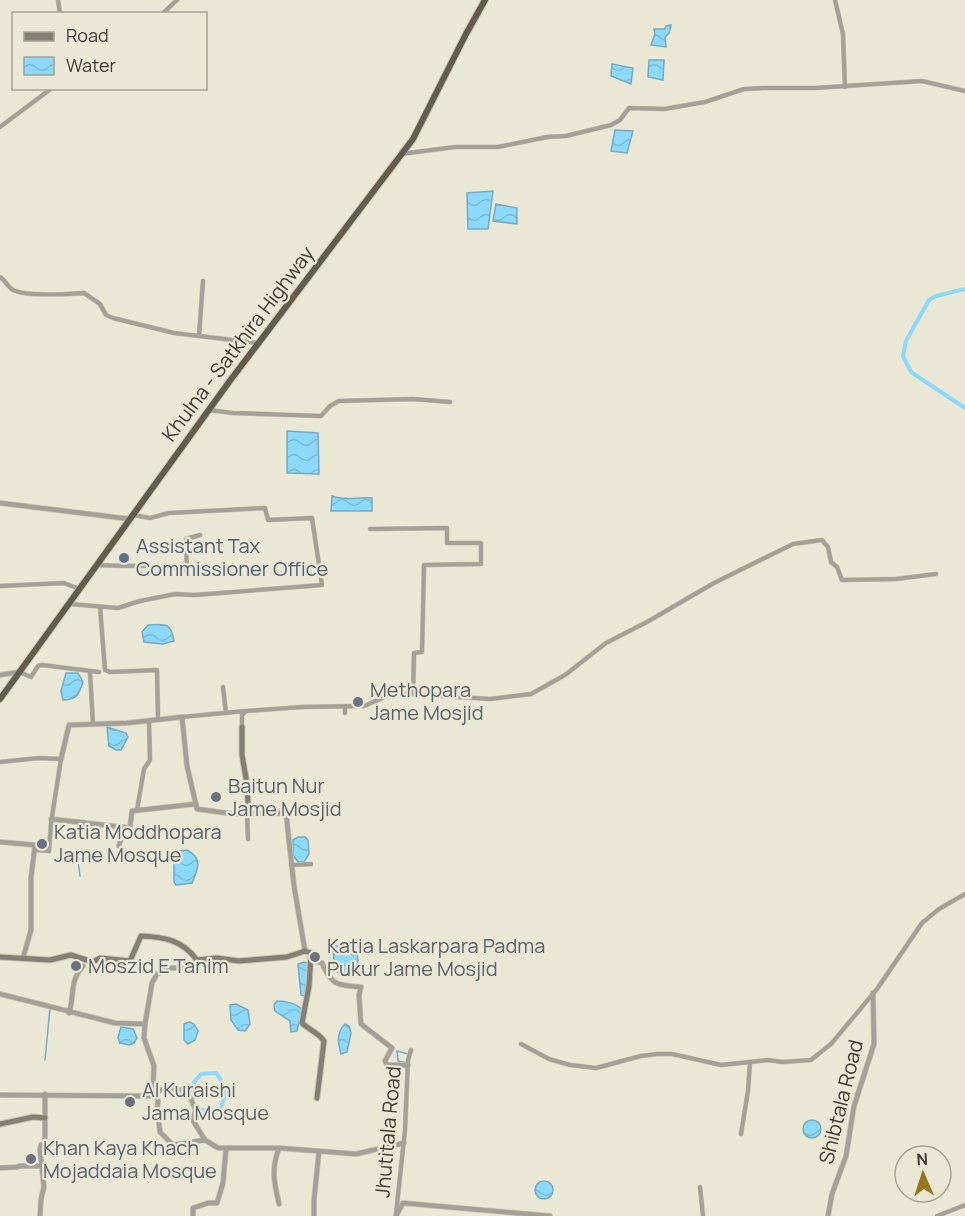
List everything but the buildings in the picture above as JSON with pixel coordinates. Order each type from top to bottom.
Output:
[{"type":"highway","name":"Khulna - Satkhira Highway","points":[[0,699],[258,343],[413,140],[466,33],[485,0]]},
{"type":"main road","points":[[242,727],[242,756],[248,814]]},
{"type":"main road","points":[[0,957],[50,960],[72,955],[93,962],[100,958],[130,961],[141,936],[173,940],[183,945],[197,960],[217,958],[239,961],[287,957],[304,951],[311,953],[307,1001],[302,1023],[309,1030],[321,1035],[324,1041],[324,1057],[317,1098]]},
{"type":"main road","points":[[0,1124],[33,1117],[45,1118]]},
{"type":"street","points":[[164,12],[177,0]]},
{"type":"street","points":[[835,0],[843,34],[845,87]]},
{"type":"street","points":[[401,154],[454,147],[498,147],[547,137],[566,136],[611,125],[620,120],[629,108],[664,109],[705,102],[744,89],[845,87],[922,81],[965,91]]},
{"type":"street","points":[[0,127],[49,90]]},
{"type":"street","points":[[0,277],[12,289],[25,294],[84,293],[100,304],[106,315],[113,318],[199,336],[258,343]]},
{"type":"street","points":[[199,336],[203,281]]},
{"type":"street","points":[[209,410],[321,416],[330,406],[339,401],[413,399],[450,402]]},
{"type":"street","points":[[0,503],[150,518],[169,513],[265,508],[268,520],[312,518],[322,585],[195,595],[174,594],[118,608],[69,604]]},
{"type":"street","points":[[370,529],[447,528],[447,543],[481,543],[480,564],[424,565],[422,652],[414,653],[413,694]]},
{"type":"street","points":[[97,565],[173,567],[188,570],[186,539],[200,535]]},
{"type":"street","points":[[35,850],[48,851],[61,759],[69,725],[127,723],[158,718],[302,707],[364,706],[389,694],[490,699],[531,694],[565,675],[606,643],[647,622],[714,582],[793,544],[822,540],[828,547],[831,562],[837,567],[842,580],[896,579],[936,574]]},
{"type":"street","points":[[0,586],[64,583],[79,589]]},
{"type":"street","points":[[100,607],[105,670],[117,672],[157,670],[158,718]]},
{"type":"street","points":[[0,675],[19,672],[31,677],[38,666],[42,665],[99,672]]},
{"type":"street","points":[[90,672],[93,724]]},
{"type":"street","points":[[223,687],[226,713]]},
{"type":"street","points":[[345,707],[345,713]]},
{"type":"street","points":[[242,727],[242,715],[246,711]]},
{"type":"street","points":[[182,717],[187,766],[197,809],[234,814],[286,813],[304,951]]},
{"type":"street","points":[[136,810],[144,769],[150,760],[149,720]]},
{"type":"street","points":[[0,762],[39,758],[61,759]]},
{"type":"street","points":[[51,819],[130,828],[132,811],[195,804]]},
{"type":"street","points":[[248,814],[248,838]]},
{"type":"street","points":[[119,846],[124,828]]},
{"type":"street","points":[[0,842],[35,845],[31,878],[31,930],[23,958]]},
{"type":"street","points":[[291,865],[311,864]]},
{"type":"street","points":[[521,1044],[549,1059],[570,1065],[597,1068],[641,1056],[672,1053],[721,1065],[811,1060],[831,1044],[873,993],[922,923],[939,909],[965,894]]},
{"type":"street","points":[[197,960],[185,968],[170,968],[157,974],[152,983],[144,1038],[154,1066],[153,1086],[158,1101],[160,1132],[173,1145],[204,1140]]},
{"type":"street","points":[[311,960],[322,963],[329,979],[340,985],[361,987],[359,995],[361,1024],[392,1048],[385,1061],[387,1065],[408,1065]]},
{"type":"street","points":[[69,1013],[75,976],[83,966]]},
{"type":"street","name":"Shibtala Road","points":[[828,1216],[832,1194],[846,1156],[854,1107],[874,1044],[873,993]]},
{"type":"street","points":[[0,994],[69,1013],[144,1027]]},
{"type":"street","points":[[136,1030],[144,1027]]},
{"type":"street","name":"Jhutitala Road","points":[[396,1216],[411,1050]]},
{"type":"street","points":[[741,1134],[750,1062]]},
{"type":"street","points":[[155,1096],[160,1090],[184,1091],[189,1095],[196,1110],[192,1119],[204,1140],[212,1146],[226,1149],[279,1148],[356,1154],[404,1143]]},
{"type":"street","points":[[40,1216],[44,1187],[40,1150],[41,1145],[45,1143],[45,1094]]},
{"type":"street","points":[[0,1095],[155,1096]]},
{"type":"street","points":[[279,1148],[273,1162],[273,1176],[279,1204]]},
{"type":"street","points":[[193,1216],[193,1208],[208,1203],[217,1203],[223,1183],[226,1149]]},
{"type":"street","points":[[314,1216],[320,1151]]},
{"type":"street","points":[[0,1168],[42,1166]]},
{"type":"street","points":[[700,1187],[703,1216]]},
{"type":"street","points":[[396,1216],[403,1203],[492,1209],[550,1216]]},
{"type":"street","points":[[938,1216],[965,1205]]},
{"type":"water","points":[[671,25],[665,37],[666,47],[651,45],[655,34],[654,29],[665,29],[666,26]]},
{"type":"water","points":[[649,60],[664,60],[663,80],[648,77]]},
{"type":"water","points":[[612,64],[633,68],[631,84],[611,76]]},
{"type":"water","points":[[615,130],[633,131],[627,153],[611,151]]},
{"type":"water","points":[[493,191],[488,229],[468,229],[467,193]]},
{"type":"water","points":[[496,204],[517,208],[517,224],[493,221]]},
{"type":"water","points":[[287,431],[318,433],[319,474],[287,473]]},
{"type":"water","points":[[332,496],[346,499],[372,498],[372,511],[331,511]]},
{"type":"water","points":[[159,624],[169,627],[174,641],[163,644],[144,642],[142,632],[148,625]]},
{"type":"water","points":[[66,673],[78,673],[83,682],[77,696],[63,700],[61,691]]},
{"type":"water","points":[[107,727],[126,733],[128,737],[121,750],[109,746]]},
{"type":"water","points":[[305,837],[308,840],[309,854],[304,862],[298,862],[293,855],[293,840]]},
{"type":"water","points":[[187,850],[197,860],[196,873],[192,883],[176,885],[174,882],[174,852]]},
{"type":"water","points":[[349,945],[357,951],[358,965],[351,974],[341,975],[335,970],[333,949],[336,946]]},
{"type":"water","points":[[304,962],[309,964],[305,996],[301,995],[298,964]]},
{"type":"water","points":[[277,1001],[294,1004],[302,1010],[297,1031],[291,1032],[290,1021],[275,1011],[274,1005]]},
{"type":"water","points":[[236,1004],[248,1010],[250,1024],[245,1031],[238,1030],[231,1020],[230,1005]]},
{"type":"water","points":[[189,1022],[194,1024],[198,1031],[195,1040],[188,1044],[184,1040],[184,1024]]},
{"type":"water","points":[[345,1024],[349,1026],[351,1033],[347,1052],[341,1054],[339,1035]]},
{"type":"water","points":[[121,1027],[133,1029],[137,1038],[134,1043],[129,1045],[120,1043],[118,1038]]},
{"type":"water","points":[[812,1120],[818,1123],[821,1129],[818,1135],[812,1138],[806,1135],[803,1129],[806,1123]]},
{"type":"water","points":[[544,1181],[550,1184],[553,1190],[550,1196],[544,1199],[538,1196],[535,1190],[538,1184]]},
{"type":"waterway","points":[[965,289],[929,300],[906,341],[903,356],[911,372],[965,408]]},
{"type":"waterway","points":[[78,861],[80,876]]},
{"type":"waterway","points":[[45,1060],[50,1008]]},
{"type":"waterway","points":[[407,1063],[398,1061],[397,1051],[408,1054]]},
{"type":"waterway","points":[[216,1073],[224,1090],[224,1099],[220,1109],[198,1109],[192,1105],[194,1082],[201,1074],[216,1073]]},
{"type":"waterway","points":[[0,1127],[11,1124]]},
{"type":"place","name":"Assistant Tax Commissioner Office","points":[[124,558]]},
{"type":"place","name":"Methopara Jame Mosjid","points":[[358,702]]},
{"type":"place","name":"Baitun Nur Jame Mosjid","points":[[216,797]]},
{"type":"place","name":"Katia Moddhopara Jame Mosque","points":[[42,844]]},
{"type":"place","name":"Katia Laskarpara Padma Pukur Jame Mosjid","points":[[315,957]]},
{"type":"place","name":"Moszid E Tanim","points":[[76,966]]},
{"type":"place","name":"Al Kuraishi Jama Mosque","points":[[130,1102]]},
{"type":"place","name":"Khan Kaya Khach Mojaddaia Mosque","points":[[31,1159]]}]
